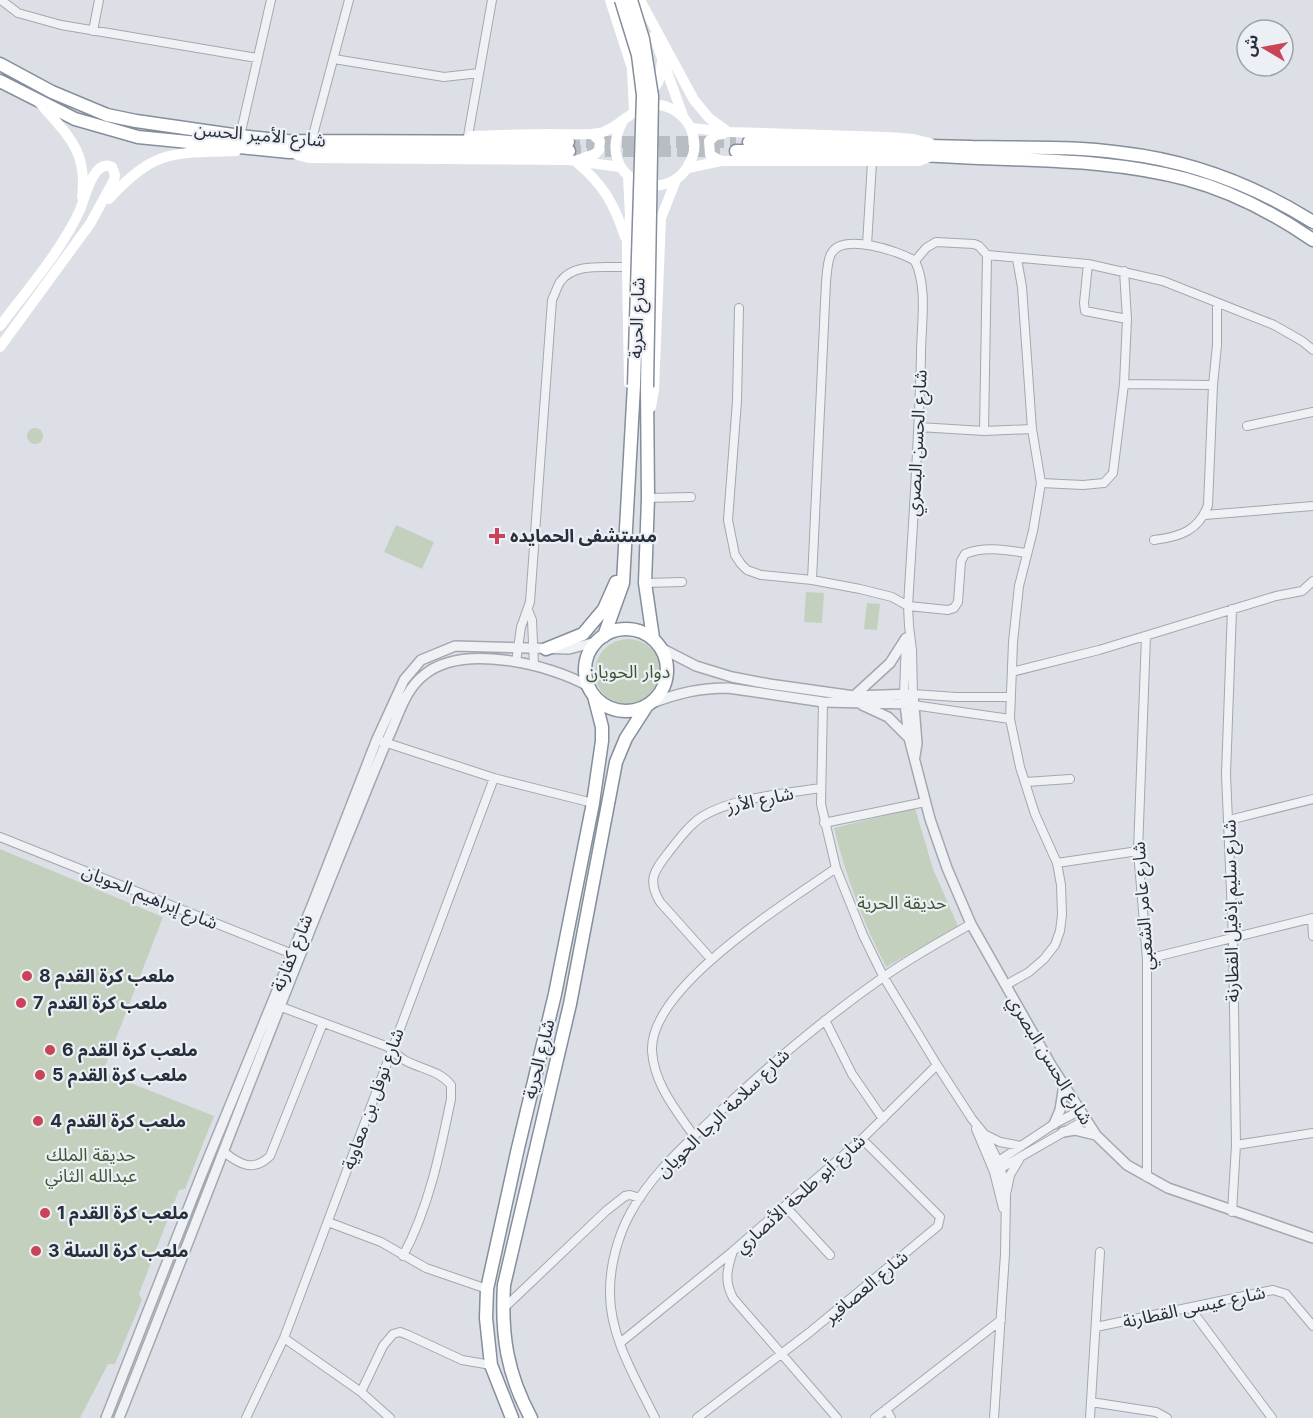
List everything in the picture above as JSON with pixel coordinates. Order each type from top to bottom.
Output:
[{"type":"highway","name":"شارع الحرية","points":[[600,639],[622,589],[633,416],[643,96],[638,55],[621,0]]},
{"type":"highway","name":"شارع الحرية","points":[[638,2],[652,102],[645,583],[657,643]]},
{"type":"highway","name":"شارع الأمير الحسن","points":[[0,64],[51,92],[107,115],[288,146]]},
{"type":"highway","name":"شارع الأمير الحسن","points":[[0,81],[75,119],[138,137],[262,150],[288,146],[571,152]]},
{"type":"highway","points":[[734,142],[934,151],[1107,165],[1172,176],[1242,200],[1286,222],[1313,240]]},
{"type":"highway","points":[[934,151],[1096,150],[1162,159],[1207,171],[1256,189],[1313,222]]},
{"type":"highway","points":[[546,649],[583,634],[596,620],[610,597],[625,552]]},
{"type":"highway","points":[[624,629],[644,633],[657,643],[667,662],[666,682],[662,692],[649,705],[635,711],[623,712],[602,704],[591,691],[585,675],[589,652],[600,639],[624,629]]},
{"type":"highway","name":"شارع الحرية","points":[[512,1418],[491,1365],[486,1318],[487,1289],[555,994],[593,803],[602,727],[591,691]]},
{"type":"highway","name":"شارع الحرية","points":[[531,1418],[517,1390],[506,1355],[502,1310],[504,1285],[570,1004],[616,762],[626,738],[649,705]]},
{"type":"main road","points":[[610,0],[630,59],[634,82],[634,111]]},
{"type":"main road","points":[[623,121],[617,131],[614,144],[620,167],[628,176],[643,184],[660,186],[676,180],[688,168],[694,155],[695,141],[691,128],[682,116],[663,60],[638,2]]},
{"type":"main road","points":[[638,2],[694,100],[734,142]]},
{"type":"main road","points":[[634,82],[643,90],[655,89],[658,86],[663,60]]},
{"type":"main road","points":[[39,102],[67,134],[82,163],[83,182],[79,212]]},
{"type":"main road","points":[[288,146],[314,135],[592,134],[612,128],[634,111],[646,106],[659,105],[672,109],[682,116]]},
{"type":"main road","points":[[688,168],[721,161],[919,161],[934,151],[919,140],[895,137],[734,142],[691,128]]},
{"type":"main road","points":[[288,146],[309,158],[571,152],[595,154],[599,150],[600,141],[592,134]]},
{"type":"main road","points":[[721,161],[710,155],[709,141],[716,135],[734,142]]},
{"type":"main road","points":[[0,346],[99,210],[125,181],[148,163],[162,157],[190,152],[262,150]]},
{"type":"main road","points":[[571,152],[620,167]]},
{"type":"main road","points":[[571,152],[611,200],[627,242]]},
{"type":"main road","points":[[0,326],[48,260],[79,212],[95,173],[105,164],[112,167],[115,175],[99,210]]},
{"type":"main road","points":[[628,176],[630,216],[627,242],[629,379],[633,416]]},
{"type":"main road","points":[[662,218],[676,180]]},
{"type":"main road","points":[[630,216],[635,204],[650,199],[659,204],[662,218],[654,390],[649,419]]},
{"type":"street","points":[[1,0],[18,13],[61,25],[257,58]]},
{"type":"street","points":[[93,31],[99,0]]},
{"type":"street","points":[[240,136],[271,0]]},
{"type":"street","points":[[314,135],[349,0]]},
{"type":"street","points":[[468,136],[492,0]]},
{"type":"street","points":[[334,59],[444,76],[479,73]]},
{"type":"street","points":[[867,245],[872,162]]},
{"type":"street","points":[[812,580],[826,282],[831,254],[836,247],[847,244],[890,249],[905,254],[915,261],[931,244],[940,242],[974,244],[987,255],[1088,264],[1124,271],[1162,280],[1274,325],[1302,341],[1313,351]]},
{"type":"street","points":[[984,430],[987,255]]},
{"type":"street","points":[[1006,985],[1029,972],[1055,945],[1062,915],[1057,863],[1035,814],[1020,767],[1010,719],[1019,586],[1033,531],[1041,483],[1032,429],[1022,287],[1017,259]]},
{"type":"street","name":"شارع الحسن البصري","points":[[915,261],[920,271],[922,286],[919,427],[908,606],[912,650],[909,699],[917,743],[915,759]]},
{"type":"street","points":[[1088,264],[1085,311],[1127,319]]},
{"type":"street","points":[[516,662],[523,621],[528,610],[552,300],[560,282],[569,274],[582,268],[627,267]]},
{"type":"street","points":[[1041,483],[1083,485],[1104,483],[1110,478],[1115,463],[1124,384],[1127,319],[1124,271]]},
{"type":"street","points":[[1154,540],[1187,532],[1196,526],[1205,515],[1210,495],[1217,303]]},
{"type":"street","points":[[740,308],[737,401],[728,520],[735,555],[747,570],[761,575],[812,580],[882,594],[908,606],[941,609],[954,608],[958,602],[961,561],[965,554],[979,550],[998,549],[1026,552]]},
{"type":"street","points":[[1124,384],[1213,385]]},
{"type":"street","points":[[1247,426],[1313,412]]},
{"type":"street","points":[[919,427],[984,430],[1032,429]]},
{"type":"street","points":[[648,498],[691,497]]},
{"type":"street","points":[[1205,515],[1313,506]]},
{"type":"street","points":[[1012,672],[1302,591],[1313,581]]},
{"type":"street","points":[[645,583],[682,582]]},
{"type":"street","name":"شارع سليم إذفيل القطارنة","points":[[1232,609],[1227,774],[1233,938],[1236,1145],[1232,1212]]},
{"type":"street","points":[[528,610],[532,620],[534,666]]},
{"type":"street","name":"شارع الحسن البصري","points":[[909,626],[906,638],[909,738],[947,868],[971,924],[1079,1111],[1096,1135],[1127,1165],[1147,1177],[1176,1192],[1313,1238]]},
{"type":"street","name":"شارع عامر الشعبي","points":[[1146,636],[1138,851],[1147,959],[1147,1177]]},
{"type":"street","points":[[857,700],[890,663],[906,638]]},
{"type":"street","name":"شارع كفارنة","points":[[106,1418],[201,1176],[276,1005],[404,680],[421,660],[455,646],[569,649],[600,639]]},
{"type":"street","points":[[657,643],[696,666],[732,677],[857,700],[888,717],[909,738]]},
{"type":"street","name":"شارع كفارنة","points":[[381,741],[415,684],[436,667],[452,661],[516,662],[571,676],[591,691]]},
{"type":"street","points":[[649,705],[685,691],[713,688],[823,702],[1010,697]]},
{"type":"street","points":[[909,699],[1010,719]]},
{"type":"street","points":[[823,702],[820,788],[824,823],[836,868],[863,935],[884,976],[972,1119],[996,1167],[1006,1218]]},
{"type":"street","points":[[381,741],[494,778],[593,803]]},
{"type":"street","name":"شارع نوفل بن معاوية","points":[[246,1418],[284,1338],[494,778]]},
{"type":"street","points":[[1026,782],[1070,779]]},
{"type":"street","name":"شارع الأرز","points":[[711,959],[660,902],[654,891],[652,882],[664,858],[702,816],[729,805],[820,788]]},
{"type":"street","points":[[1229,820],[1313,799]]},
{"type":"street","points":[[824,823],[926,802]]},
{"type":"street","name":"شارع إبراهيم الحويان","points":[[0,837],[296,955]]},
{"type":"street","points":[[1057,863],[1138,851]]},
{"type":"street","points":[[694,1136],[673,1107],[657,1078],[653,1064],[652,1041],[658,1021],[668,1005],[711,959],[836,868]]},
{"type":"street","points":[[1147,959],[1313,918],[1313,936]]},
{"type":"street","name":"شارع سلامة الرجا الحويان","points":[[655,1418],[620,1343],[609,1291],[621,1234],[629,1214],[669,1162],[755,1078],[825,1020],[884,976],[971,924]]},
{"type":"street","points":[[276,1005],[391,1048],[403,1060],[442,1076],[451,1085],[452,1091],[438,1162],[424,1210],[403,1256]]},
{"type":"street","name":"شارع كفارنة","points":[[119,1418],[224,1152],[276,1005]]},
{"type":"street","points":[[825,1020],[852,1074],[883,1119]]},
{"type":"street","points":[[224,1152],[235,1161],[251,1166],[262,1165],[270,1156],[323,1023]]},
{"type":"street","name":"شارع أبو طلحة الأنصاري","points":[[837,1418],[733,1298],[726,1277],[733,1251],[862,1139],[937,1065]]},
{"type":"street","points":[[1054,1124],[1060,1110],[1064,1085]]},
{"type":"street","points":[[996,1167],[1021,1146],[1079,1111]]},
{"type":"street","points":[[972,1119],[985,1134],[1000,1143],[1021,1146]]},
{"type":"street","points":[[996,1167],[1020,1159],[1085,1120]]},
{"type":"street","points":[[1063,1132],[1075,1130],[1096,1135]]},
{"type":"street","points":[[1236,1145],[1313,1133]]},
{"type":"street","points":[[985,1134],[1006,1195]]},
{"type":"street","name":"شارع العصافير","points":[[697,1418],[781,1355],[938,1226],[940,1217],[862,1139]]},
{"type":"street","points":[[994,1418],[1002,1320],[1006,1195],[1010,1175],[1020,1159]]},
{"type":"street","points":[[502,1310],[606,1211],[625,1196],[640,1198]]},
{"type":"street","points":[[785,1206],[830,1255]]},
{"type":"street","points":[[328,1222],[381,1242],[426,1268],[487,1289]]},
{"type":"street","points":[[620,1343],[733,1251]]},
{"type":"street","points":[[1090,1418],[1100,1252]]},
{"type":"street","name":"شارع عيسى القطارنة","points":[[1096,1327],[1273,1290],[1286,1294],[1313,1326]]},
{"type":"street","points":[[1190,1308],[1272,1418]]},
{"type":"street","points":[[875,1418],[1002,1320]]},
{"type":"street","points":[[361,1392],[383,1346],[393,1334],[400,1332],[462,1360],[491,1365]]},
{"type":"street","points":[[284,1338],[361,1392],[390,1418]]},
{"type":"street","points":[[1091,1402],[1156,1412],[1167,1418]]},
{"type":"street","points":[[886,1409],[891,1418]]},
{"type":"green space","points":[[35,428],[41,430],[43,436],[41,442],[35,444],[29,442],[27,436],[29,430]]},
{"type":"green space","points":[[396,525],[434,542],[422,569],[384,552]]},
{"type":"green space","points":[[806,592],[824,593],[822,623],[804,622]]},
{"type":"green space","points":[[867,603],[880,604],[877,630],[864,629]]},
{"type":"green space","name":"دوار الحويان","points":[[628,639],[640,642],[651,649],[658,660],[661,672],[658,684],[651,695],[640,702],[628,705],[616,702],[605,695],[598,684],[595,672],[598,660],[605,649],[616,642]]},
{"type":"green space","name":"حديقة الحرية","points":[[915,808],[933,869],[958,926],[886,967],[856,899],[834,828]]},
{"type":"green space","name":"حديقة الملك عبدالله الثاني","points":[[0,849],[163,917],[103,1072],[214,1116],[185,1189],[179,1190],[139,1294],[142,1300],[115,1364],[108,1364],[80,1418],[0,1418]]},
{"type":"tunnel","points":[[568,142],[736,142]]},
{"type":"tunnel","points":[[569,151],[720,151]]},
{"type":"place","name":"مستشفى الحمايده","points":[[497,536]]},
{"type":"place","name":"ملعب كرة القدم 8","points":[[27,976]]},
{"type":"place","name":"ملعب كرة القدم 7","points":[[21,1003]]},
{"type":"place","name":"ملعب كرة القدم 6","points":[[50,1050]]},
{"type":"place","name":"ملعب كرة القدم 5","points":[[40,1075]]},
{"type":"place","name":"ملعب كرة القدم 4","points":[[38,1121]]},
{"type":"place","name":"ملعب كرة القدم 1","points":[[45,1213]]},
{"type":"place","name":"ملعب كرة السلة 3","points":[[36,1251]]}]
